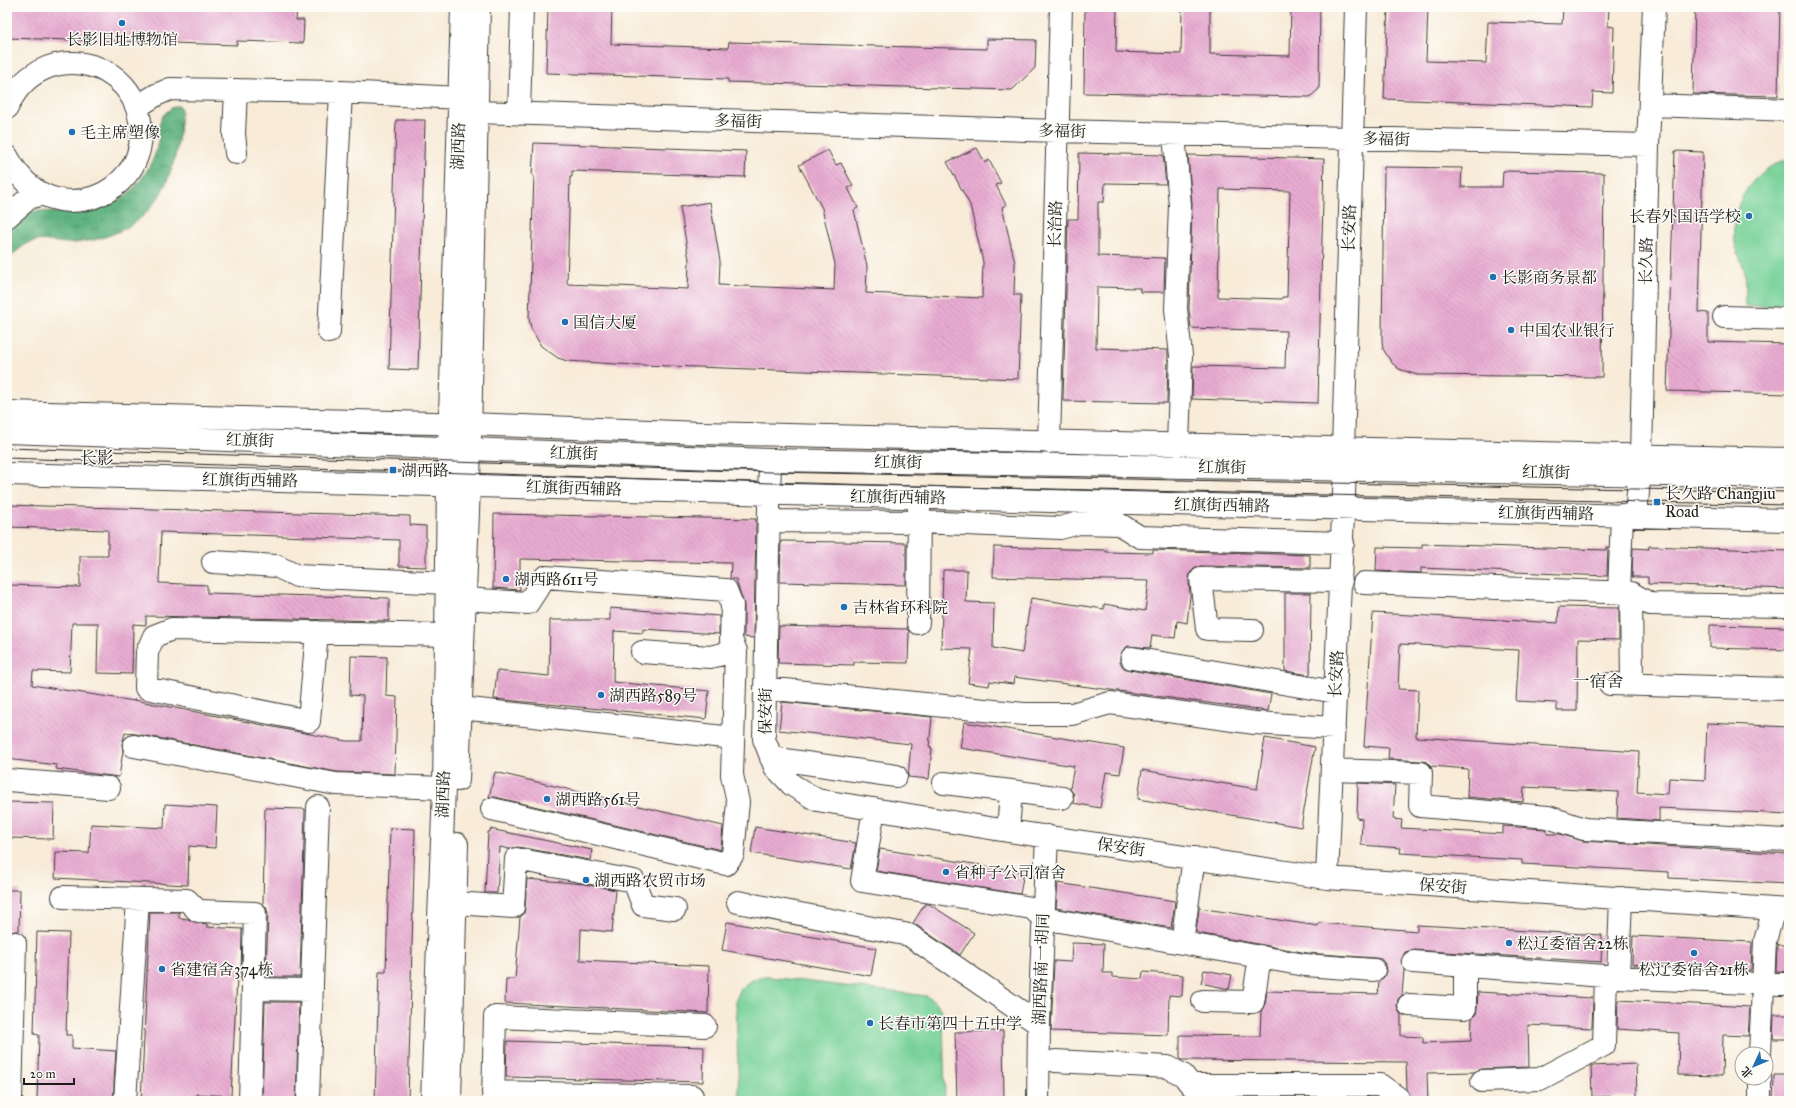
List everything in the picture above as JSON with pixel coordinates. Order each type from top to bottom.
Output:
[{"type":"street","name":"湖西路","points":[[450,1101],[469,485],[460,448],[460,98],[462,7]]},
{"type":"street","name":"湖西路","points":[[460,424],[476,112],[479,7]]},
{"type":"street","points":[[519,114],[522,7]]},
{"type":"street","name":"长治路","points":[[1049,442],[1061,7]]},
{"type":"street","name":"长安路","points":[[1327,878],[1344,508],[1351,138],[1356,7]]},
{"type":"street","name":"长久路","points":[[1632,684],[1625,593],[1629,515],[1641,465],[1648,145],[1654,7]]},
{"type":"street","points":[[7,108],[11,98],[29,77],[42,69],[57,64],[74,62],[90,65],[105,71],[119,80],[137,107],[141,123],[141,140],[139,150],[130,170],[120,182],[108,192],[94,198],[78,201],[63,201],[34,190],[22,180],[8,159]]},
{"type":"street","points":[[137,107],[156,95],[170,89],[341,92],[460,98]]},
{"type":"street","points":[[236,90],[234,134],[236,152]]},
{"type":"street","points":[[329,332],[341,92]]},
{"type":"street","points":[[1650,105],[1789,110]]},
{"type":"street","name":"多福街","points":[[476,112],[1058,131],[1648,145]]},
{"type":"street","points":[[1174,134],[1180,205],[1176,308],[1182,356],[1178,445]]},
{"type":"street","points":[[7,217],[29,198],[43,194]]},
{"type":"street","points":[[1724,317],[1789,319]]},
{"type":"street","name":"红旗街","points":[[7,412],[460,424],[701,433],[1178,445],[1344,460]]},
{"type":"street","name":"红旗街","points":[[7,432],[770,460],[1344,460],[1641,465],[1789,459]]},
{"type":"street","name":"湖西路","points":[[432,1101],[444,788],[448,485],[460,448]]},
{"type":"street","name":"保安街","points":[[770,460],[764,739],[775,767],[792,785],[817,800],[1008,831],[1327,878],[1782,909]]},
{"type":"street","name":"红旗街","points":[[1641,465],[1789,477]]},
{"type":"street","name":"红旗街西辅路","points":[[7,474],[1789,520]]},
{"type":"street","points":[[918,623],[919,497]]},
{"type":"street","points":[[769,521],[919,522],[1060,528],[1079,522],[1119,524],[1140,537],[1342,543]]},
{"type":"street","points":[[213,562],[276,566],[297,576],[447,583]]},
{"type":"street","points":[[465,599],[528,603],[545,577],[726,590],[732,605],[731,640],[736,652],[732,775],[738,802],[733,854],[726,864],[492,809]]},
{"type":"street","points":[[1252,630],[1207,629],[1201,579],[1341,581]]},
{"type":"street","points":[[1364,583],[1625,593],[1650,604],[1789,606]]},
{"type":"street","points":[[317,632],[309,721],[146,688],[147,652],[154,636],[172,629],[317,632],[446,635]]},
{"type":"street","points":[[642,652],[710,657],[736,652]]},
{"type":"street","points":[[1132,658],[1336,692]]},
{"type":"street","points":[[1610,684],[1789,689]]},
{"type":"street","points":[[765,688],[1024,714],[1072,714],[1110,703],[1255,722],[1334,728]]},
{"type":"street","points":[[461,708],[733,738]]},
{"type":"street","points":[[134,746],[336,784],[444,788]]},
{"type":"street","points":[[771,758],[896,776]]},
{"type":"street","points":[[1332,770],[1421,773],[1420,806],[1548,817],[1584,829],[1785,840]]},
{"type":"street","points":[[7,780],[109,788]]},
{"type":"street","points":[[944,783],[1062,798]]},
{"type":"street","points":[[1008,831],[1012,791]]},
{"type":"street","points":[[308,1101],[318,807]]},
{"type":"street","points":[[874,809],[862,881],[1032,908],[1043,918],[1305,964],[1374,970]]},
{"type":"street","name":"湖西路南一胡同","points":[[1038,1101],[1039,1024],[1047,836]]},
{"type":"street","points":[[1182,942],[1194,858]]},
{"type":"street","points":[[455,903],[513,907],[516,860],[634,881],[643,905],[675,909]]},
{"type":"street","points":[[63,896],[187,900],[198,911],[255,913],[250,1101]]},
{"type":"street","points":[[1482,1081],[1540,1079],[1604,1045],[1622,898]]},
{"type":"street","points":[[125,1101],[138,899]]},
{"type":"street","points":[[738,902],[909,935],[1039,1024]]},
{"type":"street","points":[[1760,1046],[1765,941],[1782,909]]},
{"type":"street","points":[[11,1101],[15,943]]},
{"type":"street","points":[[1203,1001],[1253,1002],[1260,956]]},
{"type":"street","points":[[1413,962],[1612,977],[1747,984]]},
{"type":"street","points":[[1409,1005],[1465,1008],[1465,966]]},
{"type":"street","points":[[253,989],[312,990]]},
{"type":"street","points":[[692,1096],[493,1096],[495,1017],[705,1026]]},
{"type":"street","points":[[1055,1061],[1168,1067],[1183,1075],[1191,1093],[1380,1085],[1398,1098],[1398,1101]]},
{"type":"street","points":[[1760,1086],[1760,1101]]},
{"type":"green space","points":[[175,106],[180,106],[181,109],[179,135],[174,160],[167,181],[156,200],[142,216],[124,229],[101,238],[74,243],[45,241],[31,242],[7,260],[7,225],[15,218],[23,214],[37,211],[77,213],[92,211],[125,196],[149,168],[157,148],[161,119]]},
{"type":"green space","points":[[1789,159],[1789,307],[1746,306],[1745,273],[1734,238],[1736,212],[1748,188],[1756,178],[1777,163]]},
{"type":"green space","name":"长春市第四十五中学","points":[[759,977],[770,977],[927,996],[930,998],[939,1006],[943,1015],[945,1101],[739,1101],[736,1000],[744,986]]},
{"type":"building","name":"长影旧址博物馆","points":[[7,7],[297,7],[296,20],[304,20],[303,43],[237,41],[237,45],[7,38]]},
{"type":"building","points":[[548,7],[612,7],[611,44],[728,48],[729,42],[987,49],[987,39],[1036,40],[1035,68],[1012,90],[728,82],[728,79],[546,73]]},
{"type":"building","points":[[1085,7],[1117,7],[1116,52],[1181,54],[1182,7],[1210,7],[1210,54],[1290,56],[1291,7],[1320,7],[1319,89],[1310,97],[1084,93]]},
{"type":"building","points":[[1388,7],[1428,7],[1426,61],[1486,63],[1488,22],[1562,24],[1563,7],[1609,7],[1608,26],[1614,27],[1612,93],[1593,92],[1592,107],[1384,99]]},
{"type":"building","points":[[1695,7],[1780,7],[1778,96],[1693,94]]},
{"type":"building","points":[[396,120],[425,120],[418,370],[389,369]]},
{"type":"building","points":[[534,143],[746,151],[745,177],[572,171],[572,177],[570,177],[567,284],[688,289],[689,260],[680,207],[710,202],[720,261],[719,285],[834,290],[835,264],[822,208],[799,165],[828,150],[836,165],[841,163],[853,186],[848,188],[858,208],[854,210],[867,266],[866,293],[982,298],[983,262],[970,205],[947,162],[977,148],[985,163],[989,160],[1001,183],[996,185],[1006,205],[1002,207],[1015,263],[1014,295],[1021,295],[1018,379],[616,364],[567,361],[558,358],[541,346],[531,328],[529,318]]},
{"type":"building","points":[[1675,151],[1703,152],[1699,312],[1708,313],[1708,342],[1789,344],[1789,394],[1667,391]]},
{"type":"building","points":[[1079,153],[1163,155],[1166,184],[1105,183],[1104,202],[1098,202],[1098,256],[1165,258],[1164,292],[1140,292],[1140,288],[1097,287],[1096,348],[1168,350],[1167,403],[1063,401],[1068,219],[1078,219]]},
{"type":"building","points":[[1188,155],[1324,159],[1318,403],[1192,399],[1193,366],[1285,368],[1286,331],[1191,328],[1189,309],[1192,205]],"holes":[[[1220,189],[1290,191],[1287,297],[1282,297],[1282,299],[1218,297]]]},
{"type":"building","name":"长影商务景都","points":[[1384,167],[1462,168],[1461,187],[1502,187],[1503,171],[1604,173],[1602,377],[1417,375],[1399,369],[1392,363],[1383,349],[1382,340]]},
{"type":"building","points":[[7,505],[410,516],[410,525],[426,526],[426,567],[399,566],[399,540],[161,532],[159,583],[207,585],[207,593],[389,598],[389,621],[146,616],[146,625],[133,624],[132,674],[97,673],[98,623],[72,623],[70,672],[33,671],[32,685],[134,700],[346,741],[362,741],[363,696],[350,695],[351,656],[387,657],[386,696],[397,697],[395,774],[337,772],[125,733],[122,744],[123,751],[119,777],[56,769],[57,765],[7,759],[7,585],[80,587],[80,556],[108,556],[108,530],[7,527]]},
{"type":"building","points":[[494,514],[756,519],[754,638],[744,637],[744,605],[736,579],[730,579],[731,563],[520,559],[520,590],[493,588]]},
{"type":"building","points":[[781,541],[906,543],[906,585],[780,582]]},
{"type":"building","points":[[1422,544],[1606,550],[1606,547],[1608,547],[1607,576],[1421,568],[1421,573],[1376,571],[1377,547],[1422,548]]},
{"type":"building","points":[[1649,546],[1789,551],[1789,589],[1648,584],[1648,577],[1632,577],[1633,548],[1649,549]]},
{"type":"building","points":[[994,547],[1106,550],[1106,552],[1153,553],[1153,550],[1310,555],[1310,568],[1201,566],[1195,568],[1190,573],[1190,596],[1187,623],[1177,621],[1175,638],[1152,635],[1150,648],[1128,646],[1123,650],[1120,656],[1120,663],[1124,668],[1130,670],[1271,694],[1268,711],[1014,677],[1013,684],[990,681],[989,686],[968,683],[972,649],[941,648],[943,570],[967,570],[966,602],[994,603],[993,648],[1022,653],[1031,598],[1104,609],[1104,604],[1145,611],[1149,581],[993,577]]},
{"type":"building","points":[[1285,593],[1311,593],[1310,675],[1285,671]]},
{"type":"building","points":[[1559,607],[1619,608],[1619,640],[1578,639],[1577,711],[1557,711],[1557,703],[1516,701],[1519,650],[1400,644],[1398,689],[1418,690],[1416,737],[1639,752],[1637,792],[1668,794],[1669,778],[1705,780],[1707,723],[1789,727],[1789,814],[1659,808],[1659,821],[1617,818],[1618,792],[1524,787],[1523,802],[1467,797],[1468,769],[1431,766],[1427,762],[1421,761],[1388,759],[1389,748],[1364,746],[1373,613],[1558,623]]},
{"type":"building","points":[[610,608],[719,616],[719,634],[643,629],[643,633],[614,631],[613,682],[709,691],[706,719],[494,699],[497,671],[549,676],[550,620],[610,620]]},
{"type":"building","points":[[1710,625],[1789,627],[1789,650],[1710,648]]},
{"type":"building","points":[[779,626],[907,629],[909,631],[908,663],[854,662],[854,665],[778,663]]},
{"type":"building","points":[[782,702],[932,717],[929,747],[932,748],[929,779],[908,777],[911,744],[779,730]]},
{"type":"building","points":[[964,722],[1124,748],[1120,774],[1106,772],[1100,808],[1073,803],[1074,794],[1070,789],[1074,766],[960,748]]},
{"type":"building","points":[[1265,738],[1315,747],[1301,827],[1138,799],[1142,770],[1257,789]]},
{"type":"building","points":[[495,772],[723,826],[721,850],[495,797],[489,797]]},
{"type":"building","points":[[1358,783],[1395,785],[1393,819],[1402,820],[1401,828],[1503,834],[1503,826],[1545,829],[1547,830],[1547,834],[1560,834],[1583,841],[1789,854],[1788,884],[1669,878],[1669,872],[1522,864],[1522,860],[1400,853],[1401,848],[1361,845],[1362,819],[1357,818]]},
{"type":"building","points":[[7,802],[54,803],[53,839],[7,838]]},
{"type":"building","points":[[165,804],[217,807],[215,848],[189,846],[188,885],[55,878],[56,852],[89,853],[91,824],[164,828]]},
{"type":"building","points":[[265,808],[305,809],[300,977],[266,977],[268,913],[263,904]]},
{"type":"building","points":[[755,827],[856,843],[851,869],[751,853]]},
{"type":"building","points":[[390,828],[415,829],[408,1101],[375,1101],[379,972],[386,972]]},
{"type":"building","points":[[490,829],[592,850],[590,860],[518,847],[509,849],[500,847],[497,893],[485,893],[488,832],[490,832]]},
{"type":"building","name":"省种子公司宿舍","points":[[880,849],[1024,872],[1020,894],[876,871]]},
{"type":"building","points":[[527,879],[584,884],[616,890],[612,932],[581,929],[580,960],[709,966],[708,1013],[505,1003],[506,979],[515,979],[520,917],[524,914]]},
{"type":"building","points":[[1058,883],[1175,901],[1171,928],[1056,908]]},
{"type":"building","points":[[7,890],[20,890],[19,931],[7,934]]},
{"type":"building","points":[[925,904],[929,904],[974,933],[960,955],[913,923]]},
{"type":"building","points":[[1199,908],[1318,926],[1319,923],[1417,931],[1417,925],[1602,935],[1601,962],[1414,950],[1405,952],[1401,961],[1404,970],[1402,995],[1398,999],[1397,1005],[1401,1015],[1401,1036],[1423,1037],[1423,1043],[1471,1041],[1472,1018],[1476,1014],[1478,992],[1593,998],[1592,1028],[1528,1025],[1529,1067],[1482,1069],[1474,1072],[1427,1073],[1428,1101],[1410,1101],[1407,1089],[1406,1062],[1182,1060],[1180,1059],[1180,1035],[1260,1036],[1261,1011],[1265,1004],[1267,991],[1378,994],[1379,981],[1384,977],[1386,971],[1385,964],[1381,959],[1307,953],[1197,933]]},
{"type":"building","points":[[150,912],[179,912],[179,918],[207,924],[207,927],[242,929],[241,978],[237,978],[231,1096],[196,1094],[196,1101],[141,1101]]},
{"type":"building","points":[[727,922],[876,948],[871,976],[722,950]]},
{"type":"building","points":[[37,932],[69,933],[66,1035],[72,1035],[72,1048],[116,1051],[113,1101],[37,1101],[39,1035],[34,1034]]},
{"type":"building","name":"松辽委宿舍21栋","points":[[1633,936],[1752,942],[1751,970],[1632,964]]},
{"type":"building","points":[[1072,943],[1104,944],[1103,973],[1112,973],[1112,977],[1142,979],[1143,972],[1183,975],[1182,996],[1169,995],[1168,1035],[1051,1031],[1054,961],[1071,962]]},
{"type":"building","points":[[1777,945],[1789,945],[1789,972],[1776,971]]},
{"type":"building","points":[[1204,970],[1232,975],[1229,989],[1201,983]]},
{"type":"building","points":[[1618,1000],[1750,1007],[1748,1036],[1723,1035],[1722,1076],[1678,1075],[1679,1033],[1617,1029]]},
{"type":"building","points":[[265,1002],[299,1002],[296,1101],[262,1101]]},
{"type":"building","points":[[1774,1015],[1789,1015],[1789,1039],[1773,1039]]},
{"type":"building","points":[[1003,1031],[1004,1101],[957,1101],[955,1032]]},
{"type":"building","points":[[507,1041],[704,1047],[703,1082],[506,1077]]},
{"type":"building","points":[[1636,1064],[1637,1096],[1592,1097],[1591,1066]]},
{"type":"building","points":[[1774,1075],[1789,1075],[1789,1101],[1773,1101]]},
{"type":"tram line","points":[[7,448],[771,472],[1789,492]]},
{"type":"tram line","points":[[7,458],[771,483],[1789,505]]},
{"type":"place","name":"长影旧址博物馆","points":[[122,23]]},
{"type":"place","name":"毛主席塑像","points":[[72,132]]},
{"type":"place","name":"长春外国语学校","points":[[1749,216]]},
{"type":"place","name":"长影商务景都","points":[[1493,277]]},
{"type":"place","name":"国信大厦","points":[[565,322]]},
{"type":"place","name":"中国农业银行","points":[[1511,330]]},
{"type":"place","name":"湖西路","points":[[393,470]]},
{"type":"place","name":"长久路 Changjiu Road","points":[[1657,502]]},
{"type":"place","name":"湖西路611号","points":[[506,579]]},
{"type":"place","name":"吉林省环科院","points":[[844,607]]},
{"type":"place","name":"湖西路589号","points":[[601,695]]},
{"type":"place","name":"湖西路561号","points":[[547,799]]},
{"type":"place","name":"省种子公司宿舍","points":[[946,872]]},
{"type":"place","name":"湖西路农贸市场","points":[[586,880]]},
{"type":"place","name":"松辽委宿舍22栋","points":[[1509,943]]},
{"type":"place","name":"松辽委宿舍21栋","points":[[1694,953]]},
{"type":"place","name":"省建宿舍374栋","points":[[162,969]]},
{"type":"place","name":"长春市第四十五中学","points":[[870,1023]]},
{"type":"district","name":"长影","points":[[97,458]]},
{"type":"district","name":"一宿舍","points":[[1598,681]]}]
